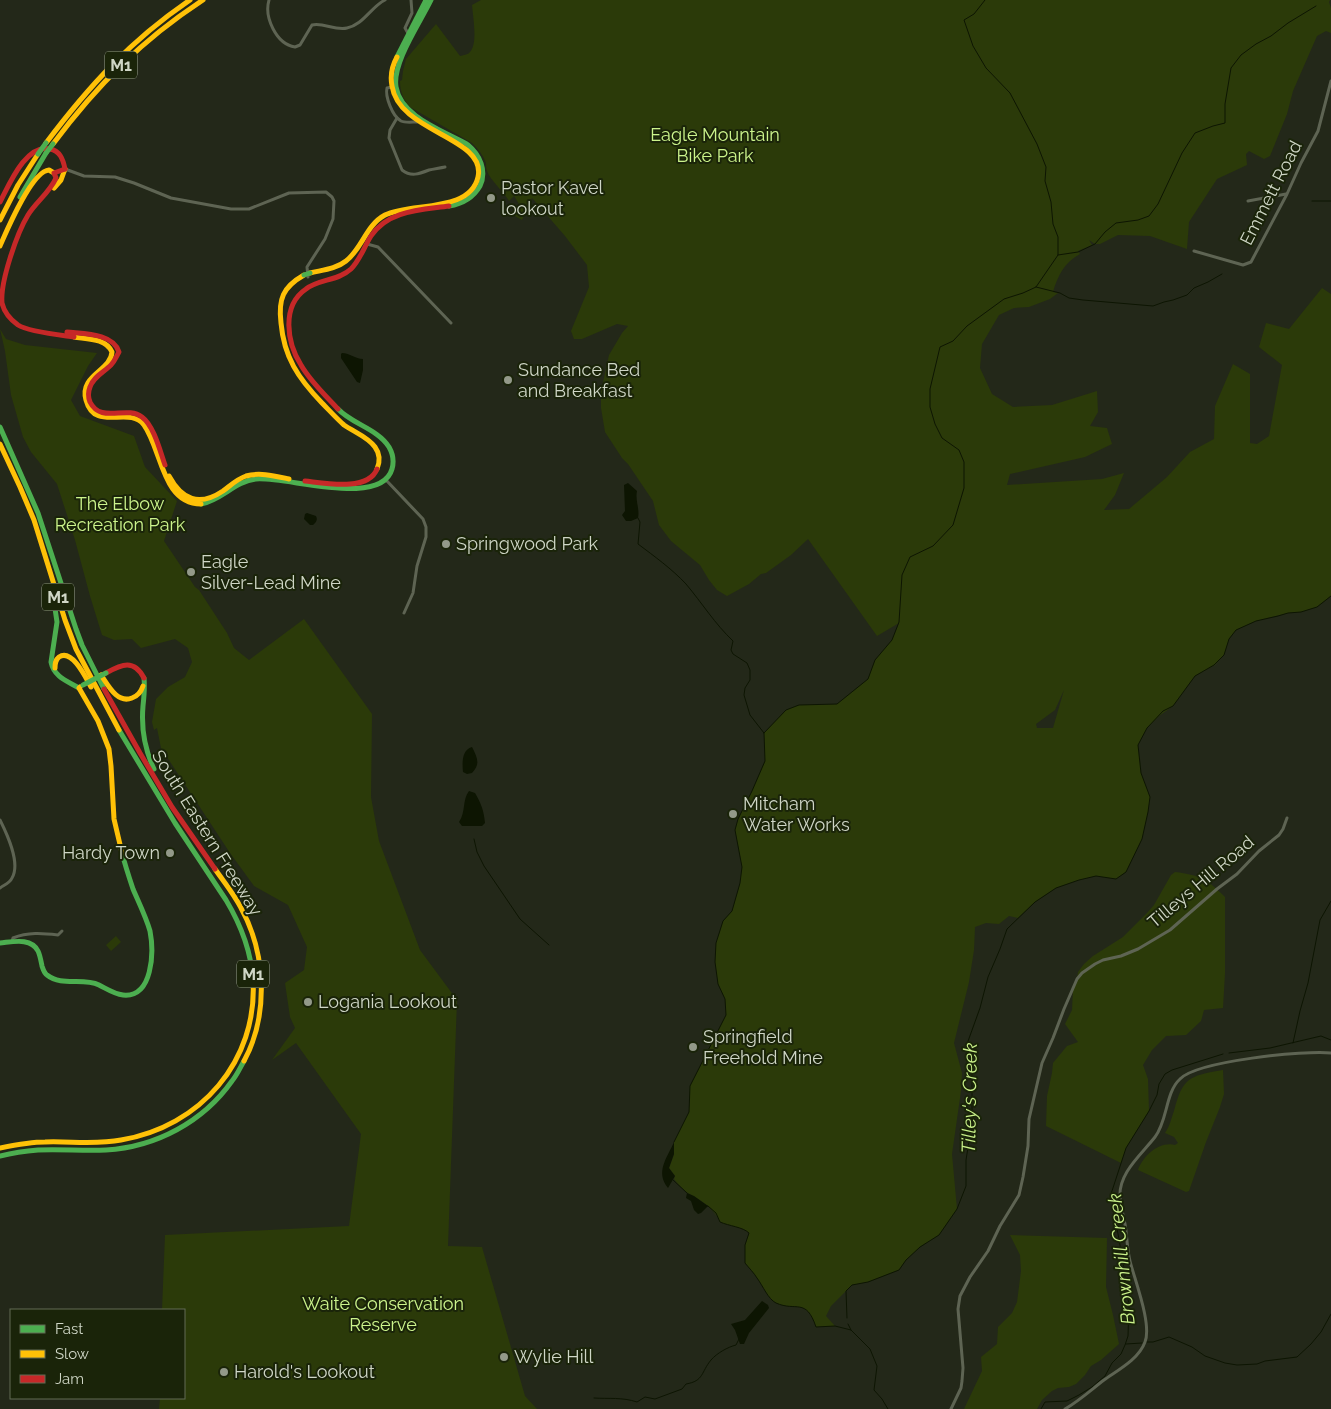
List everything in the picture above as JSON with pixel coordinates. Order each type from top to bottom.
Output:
[{"type":"main road","name":"M1","points":[[0,220],[18,185],[73,106],[110,66],[150,29],[190,0]]},
{"type":"main road","name":"M1","points":[[0,236],[14,207],[46,153],[86,102],[116,69],[157,32],[203,0]]},
{"type":"main road","points":[[0,246],[18,208],[37,178],[45,170],[50,170],[56,178],[54,183],[30,211],[16,239],[2,288],[3,306],[16,323],[26,329],[95,340],[103,342],[112,349],[110,360],[92,376],[86,386],[84,396],[88,406],[91,411],[100,416],[111,418],[131,417],[143,424],[169,484],[174,493],[179,497],[190,502],[203,504],[215,500],[241,483],[257,478],[315,486],[368,488],[376,486],[386,480],[393,468],[391,449],[380,438],[344,414],[309,378],[296,358],[291,344],[288,322],[293,304],[302,292],[350,270],[372,225],[384,216],[400,209],[453,201],[466,196],[475,187],[479,168],[471,153],[407,114],[393,95],[397,68],[426,0]]},
{"type":"main road","points":[[410,35],[431,0]]},
{"type":"main road","points":[[0,202],[25,160],[34,151],[44,148],[55,151],[63,159],[66,169],[60,181],[36,207],[21,232],[5,282],[4,300],[11,316],[17,322],[27,327],[96,336],[114,342],[119,352],[117,358],[111,366],[96,377],[90,387],[89,397],[94,408],[101,413],[110,415],[133,413],[144,419],[152,433],[174,486],[180,493],[196,500],[208,498],[221,492],[239,479],[251,475],[266,475],[309,482],[364,483],[371,479],[377,471],[379,458],[376,448],[337,419],[295,372],[285,350],[280,312],[282,297],[289,284],[307,275],[342,263],[364,243],[383,221],[402,213],[454,205],[468,200],[478,189],[483,178],[481,162],[474,150],[467,144],[413,114],[402,103],[393,87]]},
{"type":"main road","points":[[54,173],[66,169]]},
{"type":"main road","name":"South Eastern Freeway","points":[[0,427],[37,509],[68,606],[89,660],[126,728],[182,822],[235,896],[248,920],[257,946],[262,981],[262,999],[255,1035],[241,1068],[231,1084],[203,1114],[177,1131],[161,1138],[126,1148],[90,1151],[36,1150],[0,1156]]},
{"type":"main road","name":"South Eastern Freeway","points":[[0,444],[24,494],[37,528],[63,614],[84,664],[115,723],[166,810],[237,917],[249,950],[254,986],[250,1022],[238,1056],[229,1071],[206,1100],[178,1121],[161,1129],[127,1140],[109,1142],[36,1142],[0,1148]]},
{"type":"main road","points":[[377,471],[386,480]]},
{"type":"main road","points":[[371,479],[376,482],[386,480]]},
{"type":"main road","points":[[37,528],[57,622],[51,668],[55,674],[81,686]]},
{"type":"main road","points":[[68,606],[93,661],[115,694],[122,699],[129,700],[133,698],[142,690],[144,678]]},
{"type":"main road","points":[[0,943],[26,942],[34,945],[38,951],[43,970],[50,977],[61,981],[93,983],[120,995],[132,995],[144,985],[149,974],[152,952],[151,939],[131,883],[115,825],[109,748],[81,686],[56,670],[55,663],[58,657],[66,655],[73,658],[97,698],[115,723]]},
{"type":"main road","points":[[81,686],[121,665],[128,664],[136,667],[142,673],[145,685],[142,730],[144,745],[149,759],[182,822]]},
{"type":"street","points":[[269,0],[267,8],[272,26],[280,39],[286,44],[295,47],[300,45],[312,25],[318,24],[337,29],[348,28],[360,22],[375,6],[385,0]]},
{"type":"street","points":[[410,35],[405,28],[412,13],[411,0]]},
{"type":"street","name":"Emmett Road","points":[[1194,251],[1243,264],[1251,262],[1318,131],[1331,81]]},
{"type":"street","points":[[393,87],[387,88],[386,94],[397,118],[406,122],[418,122]]},
{"type":"street","points":[[397,118],[390,130],[389,138],[402,170],[415,175],[434,169],[445,168]]},
{"type":"street","points":[[66,169],[84,176],[115,178],[134,183],[171,198],[231,209],[249,209],[289,193],[322,192],[329,194],[334,201],[333,219],[325,239],[307,267],[307,275]]},
{"type":"street","points":[[1248,201],[1287,194]]},
{"type":"street","points":[[364,243],[378,247],[451,323]]},
{"type":"street","points":[[386,480],[423,519],[426,527],[426,537],[417,566],[413,593],[404,613]]},
{"type":"street","name":"Tilleys Hill Road","points":[[951,1409],[960,1388],[963,1368],[958,1309],[960,1296],[965,1285],[988,1251],[1018,1195],[1028,1146],[1029,1119],[1042,1063],[1077,979],[1095,964],[1138,949],[1170,930],[1237,874],[1279,835],[1287,818]]},
{"type":"street","points":[[0,820],[12,845],[15,871],[10,881],[0,888]]},
{"type":"street","points":[[12,942],[12,938],[27,933],[40,932],[58,935],[62,931]]},
{"type":"street","points":[[1065,1409],[1127,1364],[1140,1352],[1146,1340],[1146,1322],[1129,1258],[1120,1188],[1126,1174],[1161,1128],[1172,1092],[1177,1083],[1180,1079],[1200,1068],[1225,1063],[1260,1057],[1320,1052],[1331,1053]]},
{"type":"green space","name":"Eagle Mountain Bike Park","points":[[481,0],[1330,0],[1331,33],[1326,31],[1317,36],[1293,91],[1287,114],[1270,156],[1264,159],[1249,151],[1246,154],[1247,165],[1217,179],[1189,222],[1187,249],[1150,236],[1118,235],[1100,244],[1095,244],[1089,240],[1092,245],[1078,251],[1080,254],[1062,270],[1053,292],[1058,293],[1050,299],[1029,307],[1014,308],[999,315],[982,344],[980,368],[992,394],[1013,407],[1052,405],[1097,391],[1098,412],[1090,426],[1107,428],[1112,444],[1085,457],[1010,474],[1007,485],[1102,479],[1124,473],[1115,495],[1104,510],[1129,509],[1167,477],[1190,452],[1214,439],[1215,406],[1233,364],[1250,374],[1250,443],[1257,444],[1269,436],[1282,365],[1259,347],[1266,323],[1289,329],[1322,288],[1331,294],[1331,596],[1317,607],[1256,621],[1236,630],[1229,639],[1224,655],[1215,665],[1195,676],[1173,706],[1147,728],[1138,745],[1141,773],[1150,797],[1148,812],[1142,839],[1126,872],[1116,879],[1096,876],[1056,888],[1035,902],[1018,918],[1009,916],[999,924],[986,923],[975,927],[974,950],[969,982],[954,1043],[962,1073],[952,1154],[957,1209],[939,1235],[920,1247],[906,1260],[899,1270],[868,1282],[852,1285],[831,1306],[826,1316],[835,1326],[816,1327],[808,1312],[804,1309],[773,1301],[745,1263],[745,1245],[749,1233],[743,1229],[720,1222],[707,1205],[681,1187],[674,1179],[675,1176],[669,1168],[674,1154],[674,1142],[689,1112],[690,1086],[726,1015],[725,999],[718,984],[715,962],[716,943],[723,921],[732,911],[740,883],[742,867],[735,830],[738,819],[765,761],[764,733],[786,710],[799,705],[837,704],[868,679],[875,660],[892,640],[899,623],[877,636],[808,539],[791,555],[766,573],[761,574],[749,584],[727,596],[717,590],[700,565],[671,541],[659,525],[653,501],[605,432],[601,408],[601,391],[609,355],[628,326],[617,324],[582,339],[574,339],[571,331],[589,287],[587,265],[532,198],[522,220],[513,215],[519,204],[514,196],[509,201],[491,178],[485,160],[472,143],[410,107],[402,95],[400,81],[402,80],[406,59],[436,24],[460,56],[470,52],[474,43],[472,5]],"holes":[[[1064,690],[1053,728],[1037,728],[1036,724],[1055,710]]]},
{"type":"green space","name":"Waite Conservation Reserve","points":[[0,329],[6,339],[25,345],[97,353],[88,366],[71,400],[80,416],[134,436],[145,467],[177,501],[164,541],[195,587],[199,590],[227,633],[234,648],[249,660],[304,619],[372,714],[371,797],[379,841],[420,950],[457,1000],[448,1246],[482,1247],[525,1396],[537,1409],[159,1409],[160,1399],[185,1399],[185,1309],[162,1309],[165,1235],[349,1226],[361,1134],[296,1043],[272,1060],[295,1028],[290,1017],[285,983],[304,970],[307,947],[288,905],[254,886],[161,748],[157,728],[154,730],[152,722],[156,699],[168,687],[185,677],[192,662],[188,648],[175,639],[141,648],[132,639],[114,640],[102,635],[57,484],[31,452],[23,437],[11,395]]},
{"type":"green space","points":[[459,537],[476,539],[475,547],[458,545]]},
{"type":"green space","points":[[1175,872],[1203,879],[1225,897],[1223,1008],[1204,1010],[1201,1021],[1186,1035],[1166,1036],[1152,1050],[1143,1065],[1148,1079],[1149,1111],[1126,1148],[1121,1163],[1046,1126],[1047,1096],[1053,1063],[1067,1046],[1078,1042],[1065,1024],[1072,1010],[1073,989],[1078,972],[1093,956],[1123,937],[1147,913],[1154,905],[1171,875]]},
{"type":"green space","points":[[116,936],[121,942],[111,951],[106,945]]},
{"type":"green space","points":[[1223,1070],[1224,1094],[1189,1191],[1186,1192],[1138,1170],[1152,1151],[1163,1145],[1175,1145],[1178,1143],[1174,1137],[1165,1133],[1184,1085],[1189,1080],[1202,1074]]},
{"type":"green space","points":[[1010,1235],[1107,1238],[1106,1287],[1119,1344],[1091,1366],[1076,1384],[1052,1391],[1042,1400],[1037,1409],[964,1409],[982,1371],[981,1357],[997,1344],[998,1327],[1012,1313],[1017,1302],[1021,1271],[1020,1255]]},
{"type":"shaded area","points":[[342,353],[363,359],[360,383],[357,382],[341,358]]},
{"type":"shaded area","points":[[628,483],[637,491],[638,518],[631,521],[626,521],[622,515],[625,511],[624,485]]},
{"type":"shaded area","points":[[307,513],[316,516],[317,519],[313,525],[310,525],[304,519]]},
{"type":"shaded area","points":[[472,747],[477,757],[477,767],[472,773],[467,774],[463,772],[463,757],[466,751]]},
{"type":"shaded area","points":[[469,791],[475,793],[482,807],[485,823],[482,826],[462,826],[459,822],[463,814],[465,798]]},
{"type":"shaded area","points":[[674,1142],[674,1154],[669,1168],[675,1176],[668,1188],[664,1182],[662,1171]]},
{"type":"shaded area","points":[[687,1193],[708,1206],[698,1214],[694,1210],[691,1201],[686,1198]]},
{"type":"shaded area","points":[[762,1301],[769,1308],[749,1333],[744,1344],[740,1344],[731,1324],[745,1320]]},
{"type":"waterway","points":[[764,733],[786,710],[799,705],[837,704],[868,679],[875,660],[892,640],[899,622],[902,575],[910,557],[933,546],[953,525],[964,488],[964,462],[959,450],[942,438],[930,407],[930,389],[940,347],[953,341],[967,326],[1004,299],[1036,287],[1058,255],[1058,237],[1053,224],[1051,202],[1045,181],[1046,167],[1037,144],[1010,93],[986,68],[973,46],[964,20],[974,14],[985,0]]},
{"type":"waterway","points":[[1058,255],[1078,252],[1095,244],[1116,223],[1138,220],[1149,216],[1158,204],[1182,153],[1195,133],[1225,123],[1225,104],[1231,68],[1241,55],[1316,6]]},
{"type":"waterway","points":[[1312,201],[1331,201]]},
{"type":"waterway","points":[[1036,287],[1060,293],[1069,298],[1153,306],[1187,295],[1194,288],[1222,274]]},
{"type":"waterway","points":[[638,518],[640,522],[638,544],[686,584],[714,621],[733,641],[731,650],[733,654],[747,663],[750,670],[750,680],[745,688],[744,695],[750,715],[764,733],[765,761],[738,819],[735,830],[742,867],[740,883],[732,911],[723,921],[716,943],[715,962],[718,984],[725,999],[726,1015],[690,1086],[689,1112],[674,1142]]},
{"type":"waterway","name":"Tilley's Creek","points":[[847,1318],[846,1291],[852,1285],[868,1282],[899,1270],[906,1260],[920,1247],[939,1235],[957,1209],[966,1186],[966,1160],[972,1122],[972,1071],[967,1044],[980,1008],[988,977],[1007,929],[1035,902],[1056,888],[1096,876],[1116,879],[1126,872],[1142,839],[1148,812],[1150,797],[1141,773],[1138,745],[1147,728],[1163,711],[1173,706],[1195,676],[1214,665],[1224,655],[1229,639],[1236,630],[1256,621],[1317,607],[1331,596]]},
{"type":"waterway","points":[[474,839],[477,852],[484,866],[520,919],[549,945]]},
{"type":"waterway","points":[[1293,1043],[1308,983],[1320,920],[1331,901]]},
{"type":"waterway","name":"Brownhill Creek","points":[[1229,1053],[1270,1048],[1321,1036],[1331,1040]]},
{"type":"waterway","name":"Brownhill Creek","points":[[1041,1409],[1045,1402],[1067,1401],[1092,1387],[1105,1376],[1112,1363],[1121,1354],[1128,1336],[1129,1304],[1111,1194],[1126,1148],[1149,1111],[1157,1095],[1159,1084],[1165,1074],[1223,1054]]},
{"type":"waterway","points":[[672,1179],[687,1193]]},
{"type":"waterway","points":[[706,1206],[716,1213],[720,1222],[743,1229],[749,1233],[745,1245],[745,1263],[773,1301],[804,1309],[808,1312],[816,1327],[835,1326],[851,1330],[870,1349],[877,1366],[874,1390],[888,1409]]},
{"type":"waterway","points":[[1146,1342],[1169,1337],[1192,1347],[1205,1356],[1225,1363],[1237,1365],[1257,1364],[1265,1361],[1297,1357],[1321,1332],[1331,1314]]},
{"type":"waterway","name":"Tilley's Creek","points":[[848,1324],[851,1330]]},
{"type":"waterway","points":[[594,1398],[621,1399],[637,1402],[645,1397],[655,1399],[682,1389],[686,1384],[696,1381],[702,1375],[713,1357],[736,1345],[739,1339]]},
{"type":"waterway","points":[[1126,1344],[1142,1343]]},
{"type":"traffic: fast","points":[[397,57],[426,0]]},
{"type":"traffic: fast","points":[[431,0],[402,55],[396,77],[396,87],[403,104],[410,111],[426,123],[466,144],[479,158],[483,175],[480,186],[467,200],[449,206]]},
{"type":"traffic: fast","points":[[38,154],[46,143]]},
{"type":"traffic: fast","points":[[46,153],[53,144]]},
{"type":"traffic: fast","points":[[20,197],[46,153]]},
{"type":"traffic: fast","points":[[304,275],[310,273]]},
{"type":"traffic: fast","points":[[201,504],[215,499],[248,480],[270,479],[331,488],[352,489],[370,487],[384,481],[393,466],[389,447],[372,431],[350,419],[338,409]]},
{"type":"traffic: fast","points":[[0,427],[38,513],[82,645],[104,689]]},
{"type":"traffic: fast","points":[[53,595],[57,622],[51,662],[58,675],[79,688]]},
{"type":"traffic: fast","points":[[83,685],[106,673]]},
{"type":"traffic: fast","points":[[144,678],[143,731],[148,754],[154,769]]},
{"type":"traffic: fast","points":[[119,730],[175,823],[231,909],[241,928],[248,948],[253,980]]},
{"type":"traffic: fast","points":[[0,943],[21,941],[31,944],[38,951],[44,972],[53,979],[93,983],[123,995],[133,994],[140,989],[146,982],[151,961],[150,931],[133,889],[122,853]]},
{"type":"traffic: fast","points":[[0,1156],[38,1150],[106,1150],[125,1148],[160,1138],[177,1130],[207,1109],[234,1079],[244,1061]]},
{"type":"traffic: slow","points":[[46,143],[78,102],[112,65],[149,31],[190,0]]},
{"type":"traffic: slow","points":[[53,144],[86,102],[122,65],[160,31],[203,0]]},
{"type":"traffic: slow","points":[[310,273],[333,268],[346,261],[373,225],[385,215],[396,211],[452,201],[464,196],[473,188],[478,177],[477,164],[469,153],[457,143],[425,125],[398,102],[391,79],[397,57]]},
{"type":"traffic: slow","points":[[0,220],[18,185],[38,154]]},
{"type":"traffic: slow","points":[[54,188],[61,180],[65,169]]},
{"type":"traffic: slow","points":[[0,246],[21,202],[35,180],[42,173],[49,170],[54,173]]},
{"type":"traffic: slow","points":[[304,275],[291,284],[281,300],[281,323],[289,357],[299,376],[322,403],[344,425],[372,443],[378,452],[379,464],[377,469]]},
{"type":"traffic: slow","points":[[74,337],[101,342],[109,347],[112,352],[107,364],[87,385],[85,392],[90,410],[104,417],[130,417],[144,425],[171,486],[178,495],[188,502],[201,504]]},
{"type":"traffic: slow","points":[[0,444],[34,520],[76,649],[119,730]]},
{"type":"traffic: slow","points":[[169,476],[185,496],[199,500],[214,496],[246,476],[262,474],[289,479]]},
{"type":"traffic: slow","points":[[55,668],[59,657],[64,655],[69,657],[78,665],[91,687]]},
{"type":"traffic: slow","points":[[101,675],[117,696],[122,698],[127,699],[136,696],[143,686]]},
{"type":"traffic: slow","points":[[80,687],[98,721],[109,749],[114,819],[122,853]]},
{"type":"traffic: slow","points":[[215,869],[241,908],[256,944],[260,964],[261,1004],[258,1024],[244,1061]]},
{"type":"traffic: slow","points":[[0,1148],[39,1142],[93,1143],[121,1140],[150,1133],[176,1121],[199,1105],[218,1086],[234,1063],[246,1037],[252,1010],[253,980]]},
{"type":"traffic: jam","points":[[0,202],[13,176],[33,152],[41,149],[53,150],[60,156],[65,169]]},
{"type":"traffic: jam","points":[[65,169],[54,173],[56,178],[47,192],[31,210],[24,223],[14,245],[6,271],[2,303],[4,310],[18,325],[29,330],[74,337]]},
{"type":"traffic: jam","points":[[338,409],[309,377],[296,356],[292,346],[289,325],[293,305],[298,296],[306,289],[317,283],[340,276],[351,269],[371,236],[386,221],[416,210],[449,206]]},
{"type":"traffic: jam","points":[[67,332],[97,336],[111,341],[116,346],[119,352],[114,362],[91,383],[89,389],[90,402],[101,412],[129,413],[142,417],[153,432],[165,465]]},
{"type":"traffic: jam","points":[[305,481],[334,484],[355,483],[365,481],[377,469]]},
{"type":"traffic: jam","points":[[106,673],[117,667],[127,665],[136,668],[144,678]]},
{"type":"traffic: jam","points":[[104,689],[172,807],[215,869]]},
{"type":"place","name":"Pastor Kavel lookout","points":[[491,198]]},
{"type":"place","name":"Sundance Bed and Breakfast","points":[[508,380]]},
{"type":"place","name":"Springwood Park","points":[[446,544]]},
{"type":"place","name":"Eagle Silver-Lead Mine","points":[[191,572]]},
{"type":"place","name":"Mitcham Water Works","points":[[733,814]]},
{"type":"place","name":"Hardy Town","points":[[170,853]]},
{"type":"place","name":"Logania Lookout","points":[[308,1002]]},
{"type":"place","name":"Springfield Freehold Mine","points":[[693,1047]]},
{"type":"place","name":"Wylie Hill","points":[[504,1357]]},
{"type":"place","name":"Harold's Lookout","points":[[224,1372]]},
{"type":"park label","name":"The Elbow Recreation Park","points":[[120,514]]}]
